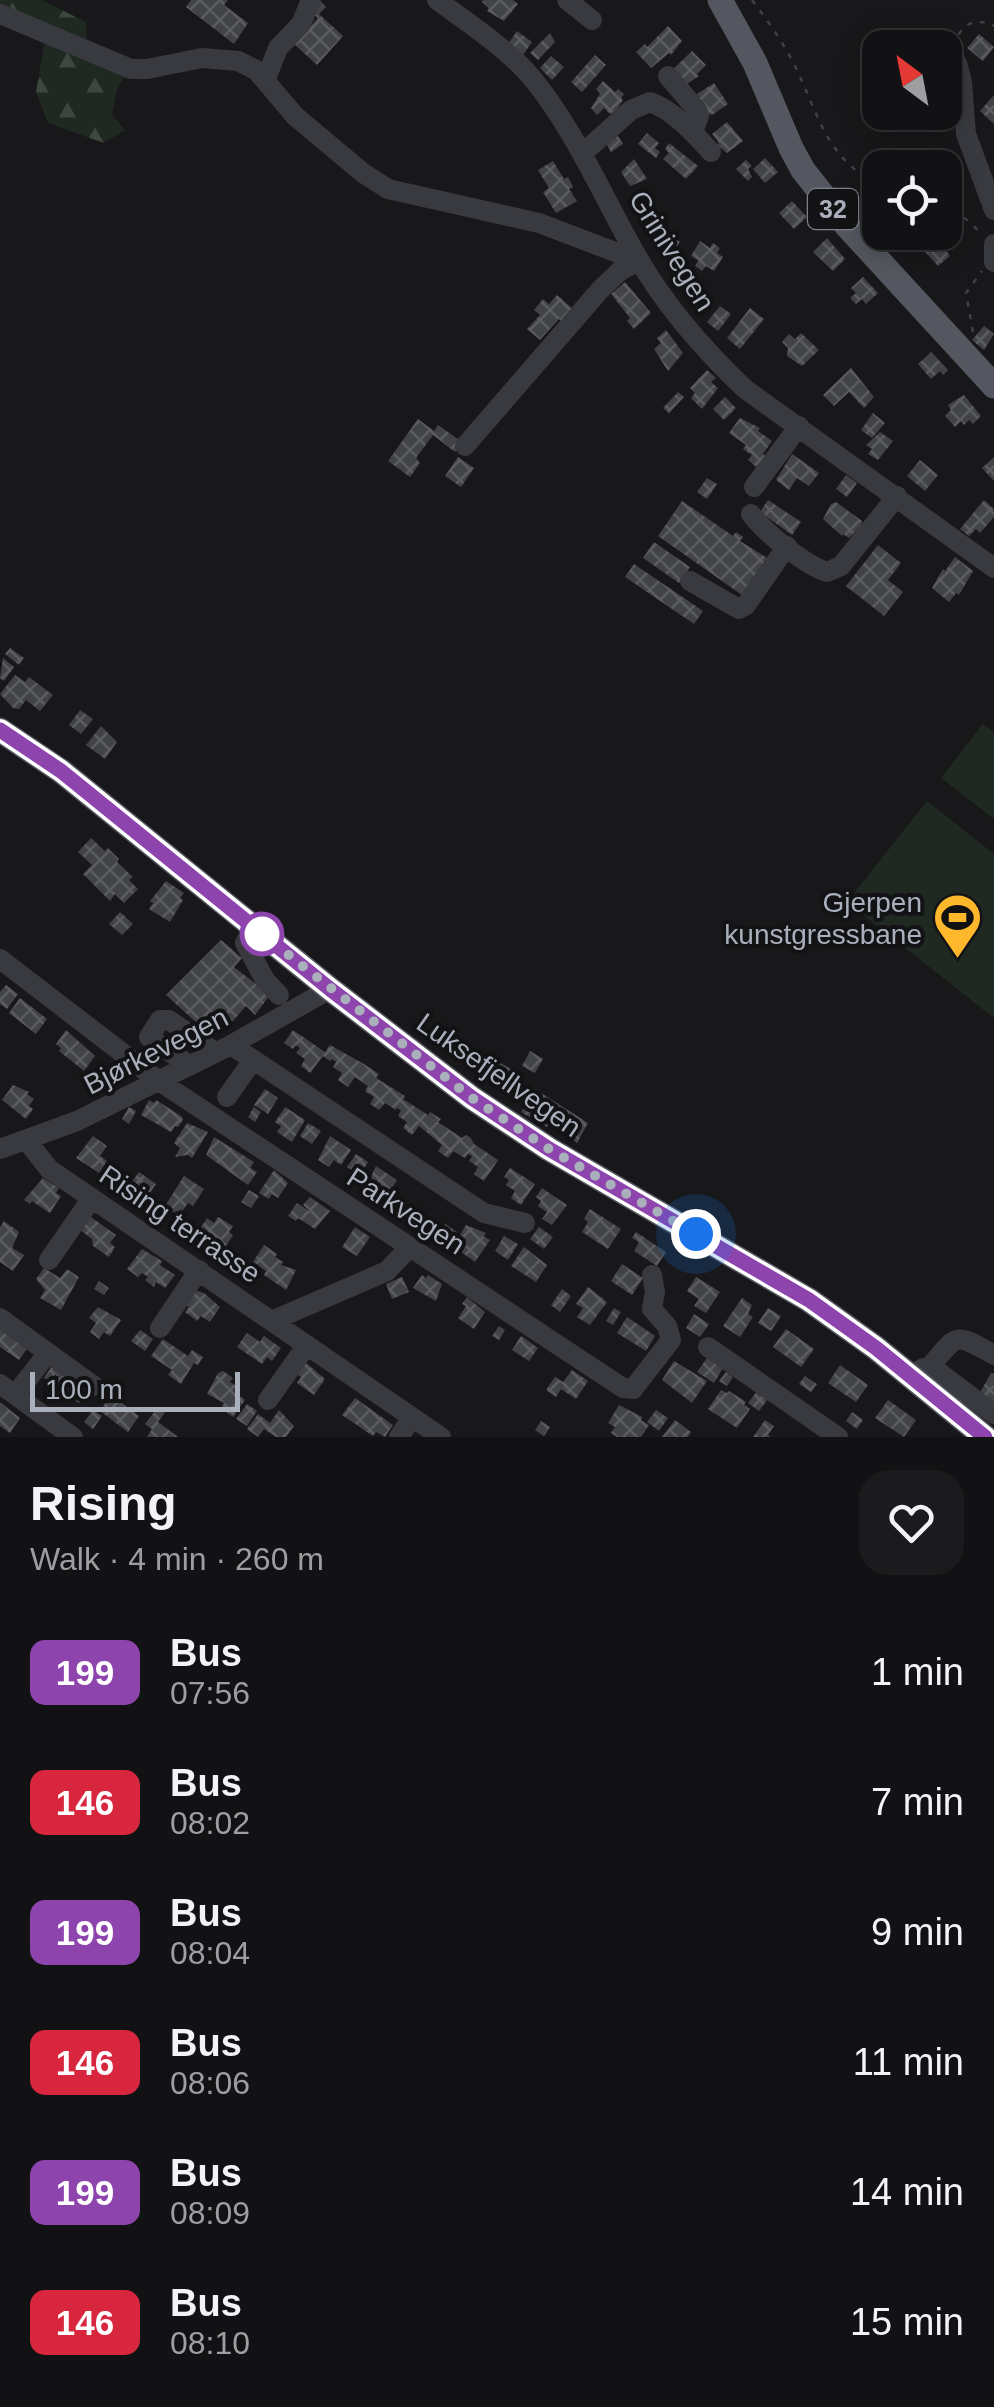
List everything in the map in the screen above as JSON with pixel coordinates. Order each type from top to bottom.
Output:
[{"type":"main road","name":"32","points":[[720,0],[755,62],[803,170],[847,226],[994,386]]},
{"type":"main road","name":"Luksefjellvegen","points":[[0,730],[61,771],[330,989],[506,1121],[809,1300],[920,1373],[985,1437]]},
{"type":"street","points":[[266,79],[278,48],[301,24],[311,0]]},
{"type":"street","name":"Grinivegen","points":[[437,0],[532,77],[582,154],[640,261],[708,353],[745,388],[994,568]]},
{"type":"street","points":[[567,0],[592,20]]},
{"type":"street","points":[[0,14],[131,68],[218,58],[238,61],[266,79],[295,116],[388,190],[539,223],[640,261]]},
{"type":"street","points":[[668,76],[699,116],[694,132]]},
{"type":"street","points":[[962,82],[966,134],[994,210]]},
{"type":"street","points":[[582,154],[644,103],[663,108],[694,132],[711,152]]},
{"type":"street","points":[[994,246],[994,261]]},
{"type":"street","points":[[464,446],[600,290],[621,270],[640,261]]},
{"type":"street","points":[[754,487],[799,426]]},
{"type":"street","points":[[750,514],[817,569],[827,572],[857,548],[896,496]]},
{"type":"street","points":[[690,581],[739,609],[746,605],[787,546]]},
{"type":"street","points":[[254,928],[245,943],[265,980],[280,995]]},
{"type":"street","name":"Parkvegen","points":[[0,959],[159,1081],[623,1388],[633,1388],[641,1382],[671,1340],[667,1326],[652,1310],[652,1275]]},
{"type":"street","name":"Bjørkevegen","points":[[10,1144],[190,1066],[330,989]]},
{"type":"street","points":[[190,1066],[149,1037],[160,1020],[170,1020],[253,1060],[484,1213],[525,1223]]},
{"type":"street","points":[[226,1097],[253,1060]]},
{"type":"street","name":"Rising terrasse","points":[[10,1144],[441,1437]]},
{"type":"street","name":"Rising terrasse","points":[[49,1260],[92,1198]]},
{"type":"street","points":[[274,1320],[387,1271],[410,1248]]},
{"type":"street","points":[[160,1328],[199,1270]]},
{"type":"street","points":[[0,1318],[94,1386]]},
{"type":"street","points":[[920,1373],[958,1338],[994,1355]]},
{"type":"street","points":[[268,1400],[307,1345]]},
{"type":"street","points":[[708,1347],[838,1437]]},
{"type":"street","points":[[48,1352],[8,1390],[74,1437]]},
{"type":"street","points":[[920,1373],[940,1373],[994,1414]]},
{"type":"street","points":[[399,1437],[412,1417]]},
{"type":"path","points":[[752,0],[779,36],[818,124],[833,147],[862,173]]},
{"type":"path","points":[[961,30],[977,21],[994,26]]},
{"type":"path","points":[[962,215],[994,246]]},
{"type":"path","points":[[960,349],[973,331],[966,293],[973,280],[994,261]]},
{"type":"green space","points":[[0,0],[41,0],[86,22],[87,48],[131,69],[118,86],[112,115],[125,130],[104,143],[48,123],[36,92],[46,34],[0,11]]},
{"type":"green space","points":[[983,724],[994,732],[994,819],[941,778]]},
{"type":"green space","name":"Gjerpen kunstgressbane","points":[[927,801],[994,854],[994,1018],[847,902]]},
{"type":"building","points":[[191,0],[228,0],[224,5],[248,23],[234,44],[186,7]]},
{"type":"building","points":[[319,0],[326,7],[319,14],[343,36],[317,65],[294,44],[318,18],[309,11]]},
{"type":"building","points":[[483,0],[513,0],[518,4],[504,21],[487,11]]},
{"type":"building","points":[[668,26],[682,41],[671,55],[651,68],[636,52],[645,44],[647,47]]},
{"type":"building","points":[[517,31],[532,42],[523,55],[508,44]]},
{"type":"building","points":[[550,33],[555,42],[538,60],[530,53]]},
{"type":"building","points":[[979,34],[994,47],[983,61],[967,48]]},
{"type":"building","points":[[692,51],[706,65],[699,76],[684,86],[670,72]]},
{"type":"building","points":[[595,55],[606,65],[582,92],[571,82]]},
{"type":"building","points":[[551,56],[564,67],[552,80],[540,68]]},
{"type":"building","points":[[603,81],[615,92],[618,89],[624,94],[623,100],[616,111],[610,114],[604,108],[597,115],[591,108],[600,94],[596,89]]},
{"type":"building","points":[[714,83],[728,104],[712,115],[697,94]]},
{"type":"building","points":[[994,95],[994,124],[980,111]]},
{"type":"building","points":[[727,122],[743,141],[727,153],[712,134]]},
{"type":"building","points":[[647,133],[659,143],[656,158],[638,144]]},
{"type":"building","points":[[618,136],[623,144],[611,152],[606,143]]},
{"type":"building","points":[[669,143],[698,166],[686,179],[663,159],[669,153],[665,149]]},
{"type":"building","points":[[765,158],[778,172],[765,183],[753,169]]},
{"type":"building","points":[[634,159],[647,179],[630,186],[621,172]]},
{"type":"building","points":[[746,160],[752,166],[748,169],[752,177],[748,181],[736,169]]},
{"type":"building","points":[[553,161],[564,179],[568,177],[573,187],[569,189],[577,201],[556,213],[543,192],[549,188],[538,170]]},
{"type":"building","points":[[792,201],[807,217],[794,229],[779,213]]},
{"type":"building","points":[[668,233],[680,242],[671,256],[658,248]]},
{"type":"building","points":[[827,238],[845,259],[833,271],[813,252]]},
{"type":"building","points":[[700,241],[710,248],[713,243],[720,248],[717,253],[723,257],[714,271],[706,266],[702,271],[695,266],[699,261],[691,256]]},
{"type":"building","points":[[923,250],[945,250],[950,256],[938,266]]},
{"type":"building","points":[[863,277],[878,293],[866,304],[862,299],[856,304],[850,298],[856,293],[851,288]]},
{"type":"building","points":[[625,282],[651,313],[634,329],[611,294]]},
{"type":"building","points":[[557,295],[573,309],[540,340],[527,329],[540,315],[534,310],[543,299],[549,304]]},
{"type":"building","points":[[720,306],[731,314],[718,331],[707,322]]},
{"type":"building","points":[[750,308],[764,319],[740,349],[727,338]]},
{"type":"building","points":[[984,326],[994,334],[984,350],[972,340]]},
{"type":"building","points":[[666,330],[683,353],[668,371],[654,349],[661,343],[657,338]]},
{"type":"building","points":[[801,333],[819,350],[802,366],[787,356],[788,348],[782,342],[789,334],[795,339]]},
{"type":"building","points":[[931,352],[948,370],[931,379],[918,364]]},
{"type":"building","points":[[851,368],[874,397],[864,408],[849,392],[834,406],[823,395]]},
{"type":"building","points":[[707,370],[716,378],[711,382],[718,388],[702,409],[691,398],[695,393],[690,388]]},
{"type":"building","points":[[678,392],[684,397],[669,413],[663,408]]},
{"type":"building","points":[[964,395],[981,416],[973,424],[969,420],[964,425],[961,421],[955,427],[945,416],[951,410],[948,405]]},
{"type":"building","points":[[725,397],[736,408],[724,420],[713,409]]},
{"type":"building","points":[[873,413],[885,423],[872,438],[861,430]]},
{"type":"building","points":[[740,418],[760,428],[758,431],[772,441],[763,454],[770,459],[761,471],[748,460],[752,455],[743,449],[746,445],[729,433]]},
{"type":"building","points":[[418,419],[434,431],[438,425],[462,442],[455,452],[433,435],[416,458],[420,463],[410,477],[388,461]]},
{"type":"building","points":[[880,432],[893,441],[878,460],[868,454],[872,449],[866,445]]},
{"type":"building","points":[[792,454],[819,473],[809,486],[797,478],[789,490],[776,480]]},
{"type":"building","points":[[458,457],[474,468],[461,487],[445,476]]},
{"type":"building","points":[[994,457],[994,481],[982,468]]},
{"type":"building","points":[[920,460],[938,475],[925,491],[907,476]]},
{"type":"building","points":[[846,475],[857,483],[847,497],[836,489]]},
{"type":"building","points":[[707,478],[717,484],[707,499],[697,492]]},
{"type":"building","points":[[768,500],[801,522],[792,535],[760,512]]},
{"type":"building","points":[[984,500],[994,509],[994,517],[980,533],[976,529],[969,536],[960,529]]},
{"type":"building","points":[[682,501],[733,536],[736,532],[743,537],[740,541],[767,558],[742,595],[658,536]]},
{"type":"building","points":[[836,502],[862,521],[849,538],[823,519]]},
{"type":"building","points":[[654,542],[690,567],[679,583],[643,558]]},
{"type":"building","points":[[878,545],[901,563],[888,580],[903,592],[884,616],[846,586]]},
{"type":"building","points":[[955,557],[973,571],[959,595],[956,593],[949,602],[932,588]]},
{"type":"building","points":[[634,564],[703,611],[694,624],[625,577]]},
{"type":"building","points":[[10,648],[24,658],[19,665],[5,654]]},
{"type":"building","points":[[3,658],[14,667],[4,681],[0,678]]},
{"type":"building","points":[[15,675],[25,682],[29,677],[53,695],[40,711],[26,700],[19,709],[13,708],[0,694]]},
{"type":"building","points":[[80,710],[93,719],[81,734],[69,725]]},
{"type":"building","points":[[101,726],[117,742],[105,759],[86,745]]},
{"type":"building","points":[[91,838],[105,851],[108,848],[133,877],[129,880],[138,889],[124,903],[115,894],[110,901],[83,874],[92,865],[78,852]]},
{"type":"building","points":[[166,881],[184,893],[170,922],[149,909],[153,903],[150,901]]},
{"type":"building","points":[[120,912],[133,924],[122,935],[109,924]]},
{"type":"building","points":[[221,940],[242,958],[234,967],[270,995],[255,1015],[246,1006],[226,1029],[222,1025],[217,1031],[207,1032],[166,995]]},
{"type":"building","points":[[6,985],[18,994],[7,1009],[0,1004],[0,992]]},
{"type":"building","points":[[20,998],[47,1019],[36,1034],[9,1013]]},
{"type":"building","points":[[66,1030],[95,1056],[84,1071],[59,1051],[61,1048],[56,1044]]},
{"type":"building","points":[[293,1030],[325,1052],[330,1045],[364,1064],[379,1074],[376,1078],[405,1096],[403,1099],[441,1119],[438,1122],[462,1138],[470,1137],[498,1160],[484,1181],[474,1174],[478,1167],[469,1161],[472,1156],[468,1154],[465,1158],[453,1151],[448,1158],[438,1151],[442,1145],[419,1126],[412,1135],[403,1128],[407,1122],[398,1116],[401,1110],[385,1103],[379,1110],[370,1104],[374,1097],[365,1091],[368,1086],[355,1077],[348,1087],[338,1080],[342,1073],[333,1067],[336,1062],[332,1059],[323,1056],[310,1073],[301,1066],[305,1059],[296,1053],[300,1048],[296,1045],[293,1049],[284,1043]]},
{"type":"building","points":[[530,1051],[543,1059],[535,1073],[522,1066]]},
{"type":"building","points":[[493,1059],[511,1069],[508,1075],[515,1079],[510,1089],[483,1077]]},
{"type":"building","points":[[106,1067],[119,1076],[110,1088],[97,1078]]},
{"type":"building","points":[[13,1085],[29,1092],[34,1099],[26,1119],[2,1100]]},
{"type":"building","points":[[265,1089],[278,1098],[268,1114],[254,1105]]},
{"type":"building","points":[[535,1089],[588,1123],[577,1143],[550,1122],[547,1127],[521,1112]]},
{"type":"building","points":[[149,1100],[156,1100],[181,1116],[178,1127],[171,1132],[141,1115]]},
{"type":"building","points":[[129,1107],[136,1111],[129,1124],[122,1119]]},
{"type":"building","points":[[254,1107],[261,1112],[255,1122],[248,1117]]},
{"type":"building","points":[[285,1107],[305,1120],[292,1142],[277,1132],[281,1126],[275,1122]]},
{"type":"building","points":[[187,1123],[208,1132],[192,1158],[175,1157],[180,1148],[174,1143]]},
{"type":"building","points":[[308,1123],[321,1131],[312,1144],[300,1136]]},
{"type":"building","points":[[93,1136],[107,1146],[100,1156],[107,1161],[99,1173],[76,1158]]},
{"type":"building","points":[[330,1136],[351,1150],[341,1165],[334,1160],[329,1167],[318,1160]]},
{"type":"building","points":[[214,1137],[254,1162],[250,1168],[257,1172],[248,1185],[206,1155]]},
{"type":"building","points":[[356,1154],[368,1162],[360,1175],[347,1167]]},
{"type":"building","points":[[376,1166],[397,1180],[387,1195],[380,1190],[376,1196],[365,1189]]},
{"type":"building","points":[[510,1168],[535,1184],[521,1205],[511,1198],[515,1191],[506,1185],[509,1180],[504,1177]]},
{"type":"building","points":[[274,1170],[288,1183],[278,1198],[272,1194],[269,1199],[259,1193]]},
{"type":"building","points":[[139,1172],[156,1184],[143,1203],[125,1191]]},
{"type":"building","points":[[184,1176],[204,1189],[193,1206],[188,1203],[179,1216],[165,1206]]},
{"type":"building","points":[[43,1178],[59,1188],[56,1193],[61,1196],[50,1213],[24,1200]]},
{"type":"building","points":[[542,1188],[567,1205],[552,1225],[542,1219],[547,1212],[538,1206],[541,1201],[536,1197]]},
{"type":"building","points":[[249,1190],[259,1196],[251,1208],[241,1202]]},
{"type":"building","points":[[310,1197],[330,1211],[315,1229],[288,1216],[297,1203],[311,1212],[303,1205]]},
{"type":"building","points":[[590,1209],[621,1229],[608,1249],[582,1232]]},
{"type":"building","points":[[88,1215],[116,1235],[110,1243],[115,1247],[109,1257],[79,1229]]},
{"type":"building","points":[[218,1217],[233,1226],[229,1232],[233,1235],[223,1251],[218,1248],[214,1254],[201,1245],[205,1238],[197,1233],[207,1218],[214,1223]]},
{"type":"building","points":[[4,1221],[19,1232],[12,1248],[24,1255],[13,1271],[0,1262],[0,1227]]},
{"type":"building","points":[[445,1224],[457,1232],[448,1246],[436,1239]]},
{"type":"building","points":[[466,1225],[486,1233],[483,1236],[490,1240],[475,1262],[461,1252],[465,1246],[457,1240]]},
{"type":"building","points":[[355,1227],[370,1237],[357,1256],[342,1247]]},
{"type":"building","points":[[539,1227],[553,1237],[544,1249],[530,1239]]},
{"type":"building","points":[[636,1232],[666,1252],[657,1266],[634,1251],[639,1242],[632,1238]]},
{"type":"building","points":[[504,1236],[518,1244],[508,1260],[495,1251]]},
{"type":"building","points":[[264,1245],[277,1254],[281,1265],[296,1270],[286,1290],[253,1262]]},
{"type":"building","points":[[524,1247],[547,1265],[536,1282],[511,1266]]},
{"type":"building","points":[[142,1249],[175,1275],[165,1288],[156,1282],[154,1287],[142,1273],[138,1277],[127,1269]]},
{"type":"building","points":[[622,1264],[643,1278],[632,1295],[611,1281]]},
{"type":"building","points":[[44,1268],[60,1278],[67,1269],[79,1277],[61,1310],[40,1298],[45,1290],[36,1279]]},
{"type":"building","points":[[422,1275],[442,1284],[436,1301],[413,1288]]},
{"type":"building","points":[[402,1277],[409,1292],[392,1299],[386,1284]]},
{"type":"building","points":[[696,1277],[720,1292],[706,1313],[694,1306],[699,1299],[687,1291]]},
{"type":"building","points":[[99,1281],[109,1288],[104,1295],[94,1289]]},
{"type":"building","points":[[588,1287],[607,1302],[590,1325],[577,1317],[583,1308],[576,1304]]},
{"type":"building","points":[[562,1289],[571,1296],[560,1312],[551,1305]]},
{"type":"building","points":[[194,1290],[220,1307],[210,1322],[201,1316],[197,1321],[185,1312],[189,1307],[185,1304]]},
{"type":"building","points":[[467,1297],[485,1312],[474,1329],[458,1318]]},
{"type":"building","points":[[742,1298],[752,1305],[748,1314],[753,1317],[740,1337],[723,1326]]},
{"type":"building","points":[[98,1307],[121,1320],[110,1336],[104,1332],[99,1339],[90,1332],[96,1323],[89,1318]]},
{"type":"building","points":[[614,1308],[621,1312],[613,1325],[606,1321]]},
{"type":"building","points":[[768,1308],[781,1316],[771,1331],[758,1323]]},
{"type":"building","points":[[694,1314],[709,1324],[700,1337],[686,1328]]},
{"type":"building","points":[[627,1317],[655,1336],[646,1351],[617,1333]]},
{"type":"building","points":[[0,1325],[29,1346],[19,1360],[0,1347]]},
{"type":"building","points":[[499,1326],[505,1330],[499,1340],[492,1336]]},
{"type":"building","points":[[786,1329],[814,1349],[801,1367],[773,1347]]},
{"type":"building","points":[[140,1330],[153,1339],[145,1351],[131,1341]]},
{"type":"building","points":[[247,1333],[260,1342],[264,1336],[281,1348],[272,1361],[267,1357],[262,1364],[237,1347]]},
{"type":"building","points":[[521,1336],[538,1348],[529,1361],[512,1350]]},
{"type":"building","points":[[163,1339],[188,1356],[192,1350],[203,1357],[198,1365],[194,1363],[181,1384],[168,1375],[172,1370],[151,1356]]},
{"type":"building","points":[[707,1358],[723,1368],[714,1383],[697,1372]]},
{"type":"building","points":[[304,1361],[325,1379],[314,1395],[297,1383],[301,1377],[296,1373]]},
{"type":"building","points":[[674,1361],[707,1381],[692,1403],[662,1380]]},
{"type":"building","points":[[54,1363],[89,1388],[79,1403],[44,1378]]},
{"type":"building","points":[[840,1365],[868,1385],[856,1402],[828,1383]]},
{"type":"building","points":[[572,1370],[588,1381],[576,1399],[561,1389],[556,1397],[546,1390],[555,1377],[563,1382]]},
{"type":"building","points":[[223,1371],[238,1387],[234,1392],[245,1400],[233,1417],[221,1408],[224,1403],[207,1394]]},
{"type":"building","points":[[726,1372],[733,1377],[727,1386],[719,1381]]},
{"type":"building","points":[[991,1373],[994,1374],[994,1407],[977,1398]]},
{"type":"building","points":[[805,1376],[817,1384],[811,1392],[799,1384]]},
{"type":"building","points":[[721,1390],[746,1402],[744,1405],[750,1409],[737,1428],[708,1409]]},
{"type":"building","points":[[757,1391],[768,1399],[759,1411],[748,1403]]},
{"type":"building","points":[[111,1395],[139,1416],[128,1432],[100,1411]]},
{"type":"building","points":[[355,1398],[393,1425],[385,1437],[376,1432],[373,1436],[342,1415]]},
{"type":"building","points":[[888,1400],[916,1420],[904,1437],[875,1418]]},
{"type":"building","points":[[0,1402],[20,1418],[10,1433],[0,1426]]},
{"type":"building","points":[[247,1404],[257,1411],[247,1426],[236,1419]]},
{"type":"building","points":[[619,1405],[649,1425],[641,1437],[617,1437],[611,1433],[615,1427],[608,1423]]},
{"type":"building","points":[[158,1407],[165,1412],[158,1422],[178,1437],[147,1437],[152,1429],[145,1424]]},
{"type":"building","points":[[93,1410],[102,1416],[93,1429],[84,1422]]},
{"type":"building","points":[[279,1410],[294,1426],[286,1437],[276,1437],[264,1429],[258,1437],[247,1429],[258,1414],[270,1423]]},
{"type":"building","points":[[656,1410],[668,1418],[659,1431],[647,1422]]},
{"type":"building","points":[[852,1412],[863,1420],[857,1429],[846,1421]]},
{"type":"building","points":[[675,1420],[691,1432],[688,1437],[662,1437]]},
{"type":"building","points":[[765,1420],[774,1426],[768,1435],[771,1437],[753,1437]]},
{"type":"building","points":[[541,1421],[550,1427],[544,1436],[535,1430]]},
{"type":"bus line","name":"199","points":[[0,730],[61,771],[330,989],[472,1098],[549,1149],[809,1300],[876,1348],[985,1437]]},
{"type":"place","name":"Gjerpen kunstgressbane","points":[[957,960]]},
{"type":"route","points":[[262,934],[254,928],[472,1098],[549,1149],[696,1234]]}]
